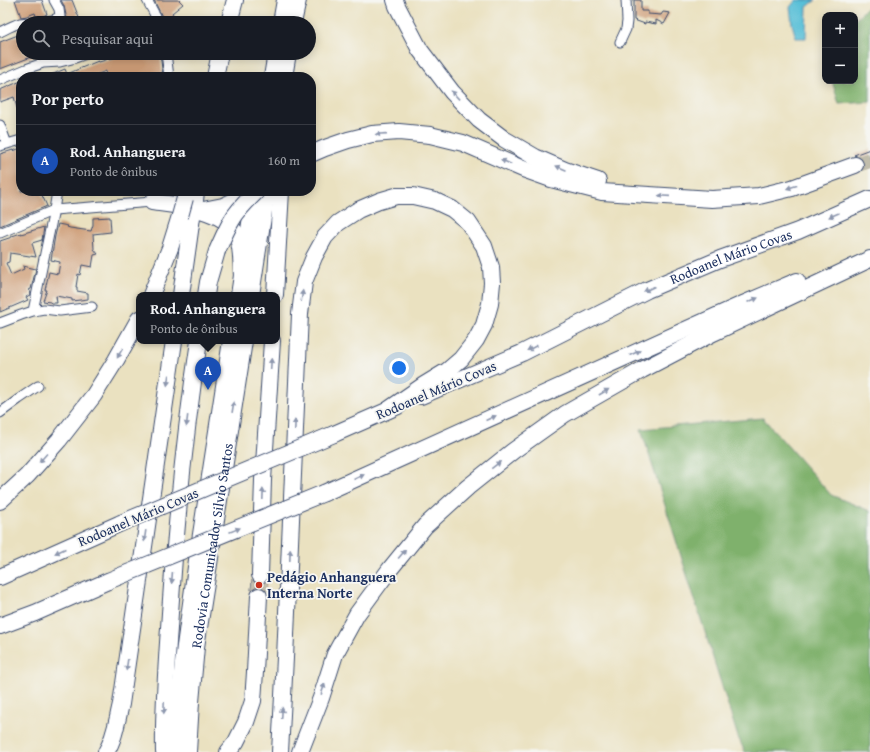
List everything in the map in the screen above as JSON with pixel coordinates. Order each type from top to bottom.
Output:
[{"type":"highway","points":[[231,16],[235,0]]},
{"type":"highway","points":[[282,16],[285,0]]},
{"type":"highway","points":[[295,16],[300,0]]},
{"type":"highway","points":[[299,16],[300,0]]},
{"type":"highway","points":[[395,0],[420,50],[452,92],[479,120],[504,139],[535,157],[565,170],[638,194]]},
{"type":"highway","points":[[216,72],[219,60]]},
{"type":"highway","points":[[273,72],[275,60]]},
{"type":"highway","points":[[285,72],[287,60]]},
{"type":"highway","points":[[293,72],[294,60]]},
{"type":"highway","points":[[316,152],[348,140],[372,134],[399,132],[430,135],[463,143],[550,179],[602,192],[712,199],[760,196],[792,188],[855,165]]},
{"type":"highway","points":[[153,196],[191,203],[223,206],[234,201],[238,196]]},
{"type":"highway","points":[[206,292],[217,251],[224,235],[233,218],[251,196]]},
{"type":"highway","points":[[239,292],[255,196]]},
{"type":"highway","points":[[251,292],[266,196]]},
{"type":"highway","points":[[275,292],[281,196]]},
{"type":"highway","points":[[280,752],[286,658],[300,314],[304,282],[314,257],[325,238],[338,223],[358,210],[379,201],[396,196],[413,196],[434,201],[452,209],[468,222],[484,246],[491,267],[492,283],[490,304],[484,325],[476,340],[461,359],[447,371],[388,410]]},
{"type":"highway","name":"Rodoanel Mário Covas","points":[[0,577],[121,523],[522,353],[646,290],[798,231],[870,200]]},
{"type":"highway","points":[[191,203],[223,218],[235,231],[240,246],[242,276]]},
{"type":"highway","points":[[152,292],[170,248],[191,203]]},
{"type":"highway","points":[[181,292],[191,203]]},
{"type":"highway","points":[[0,626],[35,613],[108,581],[324,493],[743,304],[870,250]]},
{"type":"highway","points":[[300,752],[321,698],[334,654],[357,614],[390,569],[425,526],[468,487],[513,451],[565,414],[642,370],[713,333],[870,258]]},
{"type":"highway","points":[[0,502],[27,476],[59,440],[94,395],[136,324]]},
{"type":"highway","points":[[106,752],[115,730],[121,704],[174,344]]},
{"type":"highway","points":[[164,752],[163,729],[173,566],[182,460],[189,401],[198,344]]},
{"type":"highway","name":"Rodovia Comunicador Silvio Santos","points":[[176,752],[179,700],[186,646],[231,344]]},
{"type":"highway","name":"Rodovia Comunicador Silvio Santos","points":[[188,752],[196,647],[244,344]]},
{"type":"highway","points":[[260,575],[263,480],[272,344]]},
{"type":"highway","points":[[228,752],[236,742],[246,722],[253,700],[259,596]]},
{"type":"highway","points":[[0,632],[35,613]]},
{"type":"street","points":[[54,0],[59,9],[60,16]]},
{"type":"street","points":[[147,0],[155,16]]},
{"type":"street","points":[[620,42],[626,29],[626,0]]},
{"type":"street","points":[[0,32],[16,25]]},
{"type":"street","points":[[19,72],[43,64],[68,60]]},
{"type":"street","points":[[167,60],[168,72]]},
{"type":"street","points":[[0,80],[16,73]]},
{"type":"street","points":[[0,125],[3,145],[16,141]]},
{"type":"street","points":[[33,311],[56,196]]},
{"type":"street","points":[[0,233],[54,210],[153,196]]},
{"type":"street","points":[[0,323],[33,311],[44,309],[60,311],[92,307]]},
{"type":"street","points":[[0,413],[38,386]]},
{"type":"green space","points":[[870,4],[870,102],[839,104],[833,84],[858,84],[858,17]]},
{"type":"green space","points":[[763,418],[831,495],[870,511],[870,752],[745,752],[738,737],[641,429]]},
{"type":"water","points":[[796,0],[816,0],[807,7],[806,38],[796,38],[792,24],[790,7]]},
{"type":"building","points":[[15,0],[42,0],[47,14],[43,16],[36,16],[35,13],[27,16],[21,16]]},
{"type":"building","points":[[61,0],[72,0],[78,16],[66,16]]},
{"type":"building","points":[[154,0],[179,0],[183,4],[172,13],[174,16],[162,16]]},
{"type":"building","points":[[634,0],[641,0],[641,11],[648,11],[648,14],[661,15],[663,12],[670,13],[664,24],[656,20],[656,24],[645,22],[645,24],[634,20]]},
{"type":"building","points":[[16,36],[16,60],[23,60],[0,69],[0,42]]},
{"type":"building","points":[[106,60],[161,60],[162,72],[72,72],[98,61]]},
{"type":"building","points":[[65,69],[66,72],[58,72]]},
{"type":"building","points":[[16,83],[16,104],[14,97],[0,102],[0,90]]},
{"type":"building","points":[[870,149],[870,165],[864,167],[864,162],[861,158],[854,155]]},
{"type":"building","points":[[16,150],[16,196],[42,196],[47,206],[0,226],[0,154]]},
{"type":"building","points":[[110,217],[111,232],[93,234],[94,249],[98,254],[94,255],[92,267],[82,265],[80,275],[78,274],[76,287],[77,291],[88,293],[88,299],[72,301],[72,299],[56,296],[57,303],[43,301],[47,290],[45,290],[49,272],[58,274],[60,262],[51,260],[58,224],[68,226],[67,227],[70,228],[91,231],[93,218]]},
{"type":"building","points":[[44,227],[42,240],[32,243],[36,257],[10,253],[9,262],[6,263],[11,275],[24,269],[23,266],[36,269],[31,289],[29,290],[31,293],[26,297],[28,300],[0,312],[0,241],[21,233]]},
{"type":"building","points":[[252,580],[259,584],[264,584],[267,582],[266,590],[264,588],[255,587],[251,590]]},
{"type":"tunnel","points":[[855,165],[870,160]]},
{"type":"tunnel","points":[[259,596],[260,575]]},
{"type":"place","name":"Rod. Anhanguera","points":[[208,390]]},
{"type":"place","name":"Pedágio Anhanguera Interna Norte","points":[[259,585]]}]
